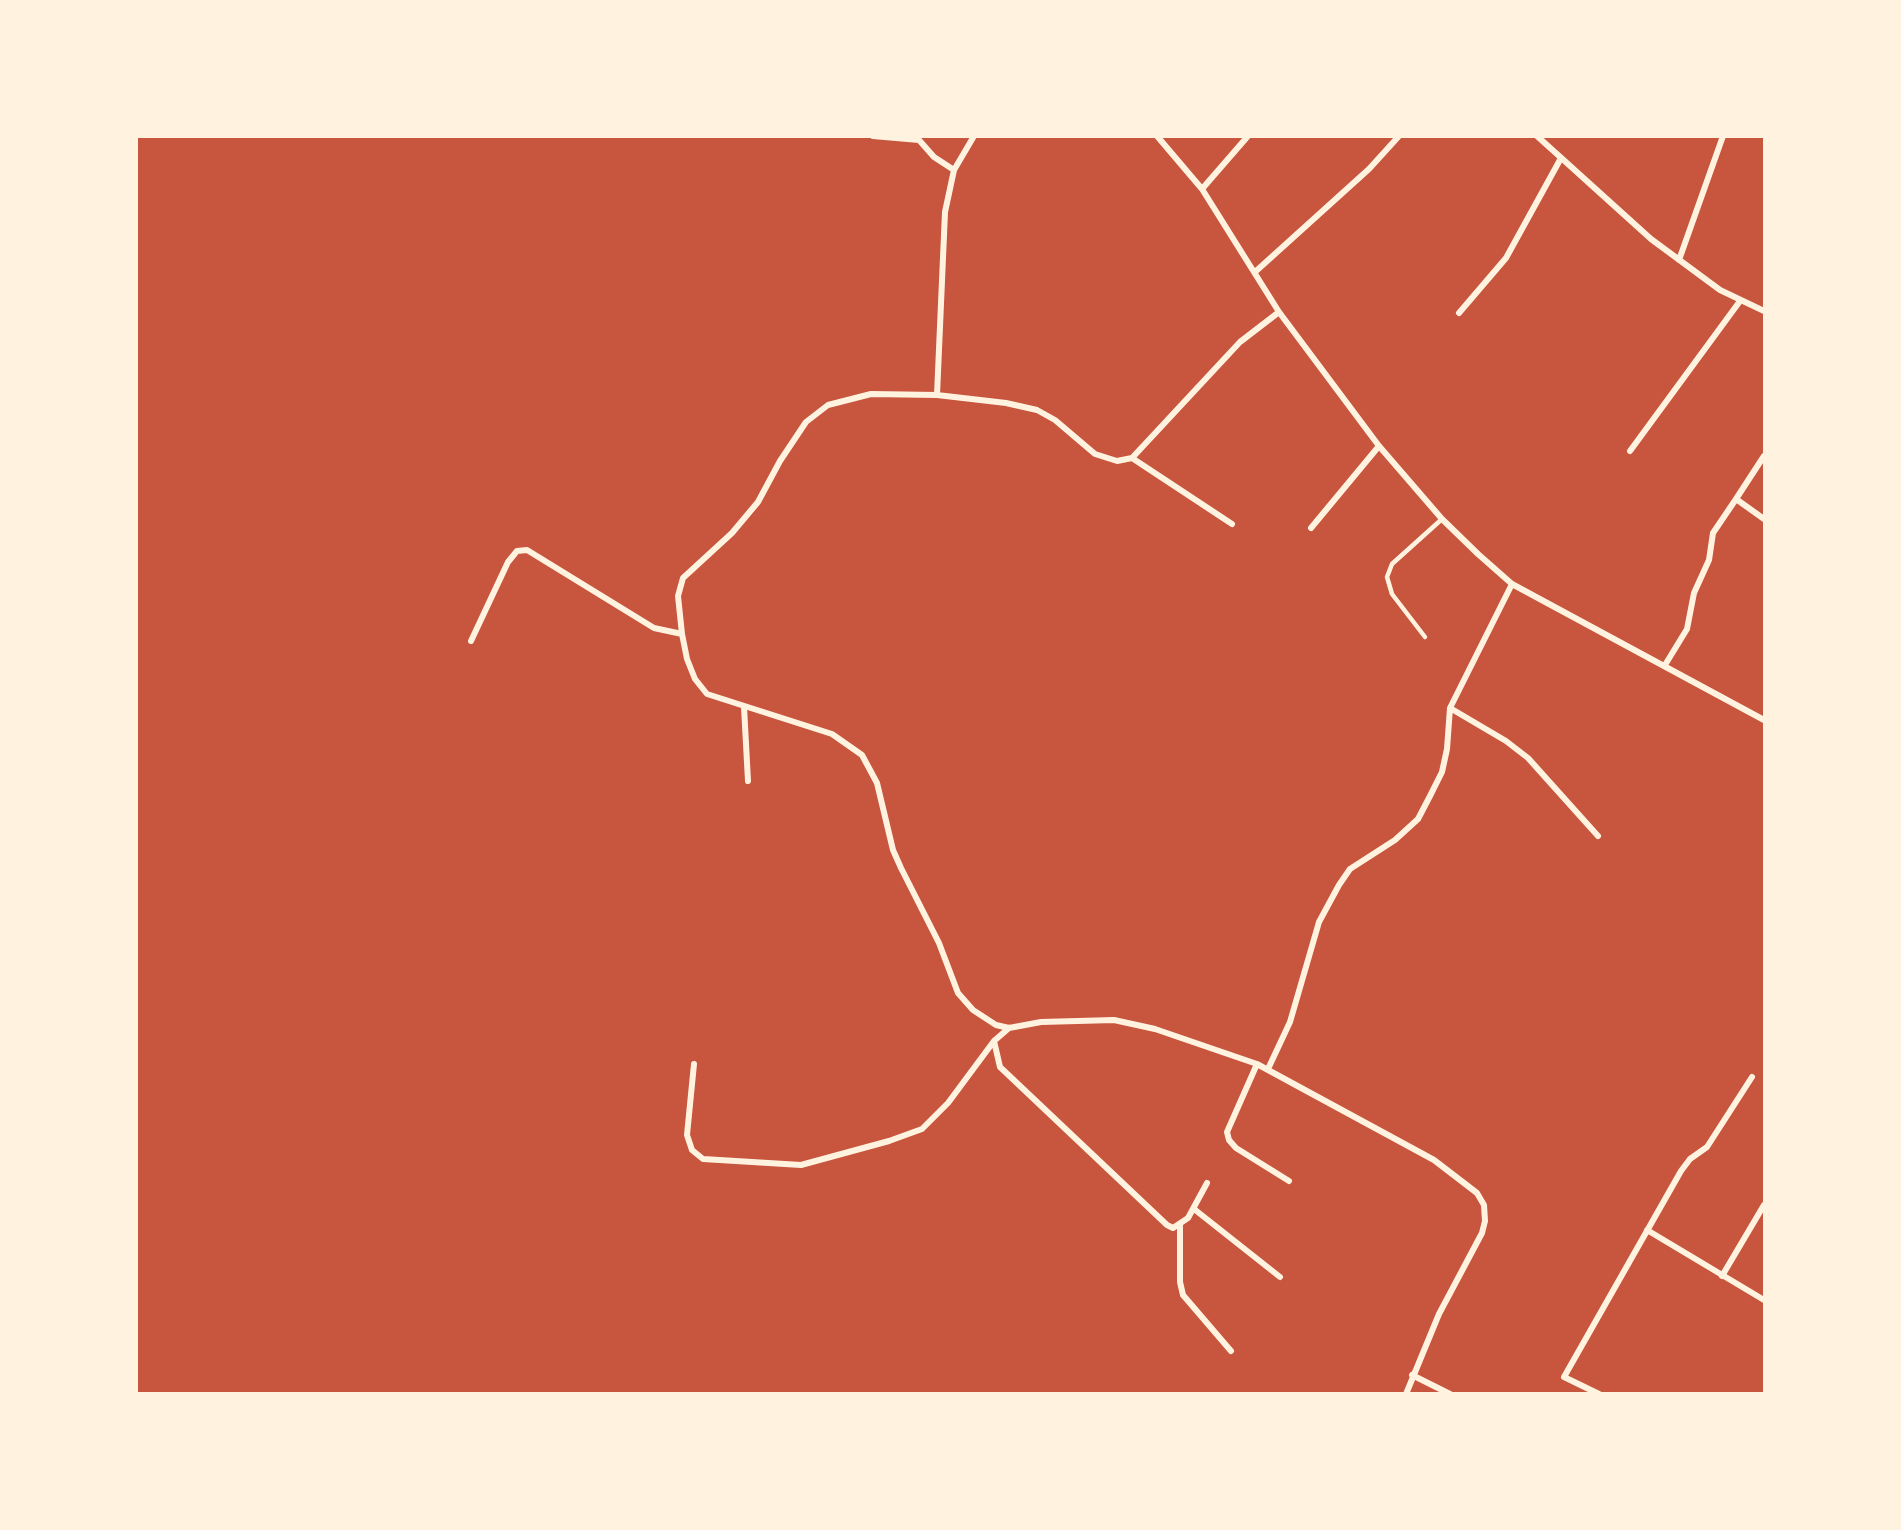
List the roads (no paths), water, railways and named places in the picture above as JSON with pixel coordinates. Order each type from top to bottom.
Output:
[{"type":"street","points":[[873,136],[919,140],[934,157],[954,170]]},
{"type":"street","points":[[937,395],[945,212],[954,170],[974,136]]},
{"type":"street","points":[[1157,136],[1202,189],[1279,312],[1379,446],[1442,519],[1512,584],[1764,720]]},
{"type":"street","points":[[1202,189],[1248,136]]},
{"type":"street","points":[[1255,272],[1369,169],[1399,136]]},
{"type":"street","points":[[1537,136],[1651,239],[1740,301],[1764,311]]},
{"type":"street","points":[[1679,260],[1723,136]]},
{"type":"street","points":[[1459,313],[1506,258],[1561,158]]},
{"type":"street","points":[[1630,451],[1740,301]]},
{"type":"street","points":[[1279,312],[1240,342],[1132,458],[1117,461],[1095,454],[1054,420],[1037,410],[1006,403],[937,395],[871,394],[844,398],[828,405],[806,422],[780,460],[758,502],[732,533],[683,578],[678,596],[682,634],[687,659],[695,679],[707,694],[832,734],[862,755],[877,783],[893,850],[939,943],[958,993],[973,1010],[996,1025],[1009,1028],[1041,1022],[1114,1020],[1155,1029],[1257,1064],[1434,1160],[1465,1181],[1478,1193],[1484,1205],[1485,1221],[1482,1233],[1439,1314],[1406,1394]]},
{"type":"street","points":[[1311,528],[1379,446]]},
{"type":"street","points":[[1665,665],[1687,629],[1694,593],[1709,560],[1713,533],[1764,456]]},
{"type":"street","points":[[1132,458],[1232,524]]},
{"type":"street","points":[[1736,499],[1764,519]]},
{"type":"street","points":[[471,641],[508,562],[517,551],[527,550],[654,628],[682,634]]},
{"type":"street","points":[[1268,1069],[1290,1022],[1319,922],[1339,885],[1350,869],[1395,840],[1418,819],[1430,796],[1442,772],[1447,749],[1450,708],[1512,584]]},
{"type":"street","points":[[744,707],[748,782]]},
{"type":"street","points":[[1450,708],[1506,741],[1528,758],[1598,836]]},
{"type":"street","points":[[694,1064],[687,1136],[692,1150],[703,1159],[801,1164],[889,1141],[922,1129],[948,1103],[994,1041],[1009,1028]]},
{"type":"street","points":[[994,1041],[996,1058],[1009,1076],[1097,1157],[1158,1218],[1173,1228],[1180,1225],[1194,1209],[1207,1183]]},
{"type":"street","points":[[1257,1064],[1227,1132],[1229,1140],[1236,1148],[1289,1181]]},
{"type":"street","points":[[1599,1394],[1564,1377],[1681,1171],[1690,1159],[1707,1147],[1752,1077]]},
{"type":"street","points":[[1722,1276],[1764,1204]]},
{"type":"street","points":[[1194,1209],[1280,1277]]},
{"type":"street","points":[[1180,1225],[1180,1282],[1183,1295],[1231,1351]]},
{"type":"street","points":[[1647,1230],[1764,1300]]},
{"type":"street","points":[[1412,1376],[1450,1394]]},
{"type":"lane","points":[[1425,637],[1392,594],[1387,577],[1392,564],[1442,519]]}]
